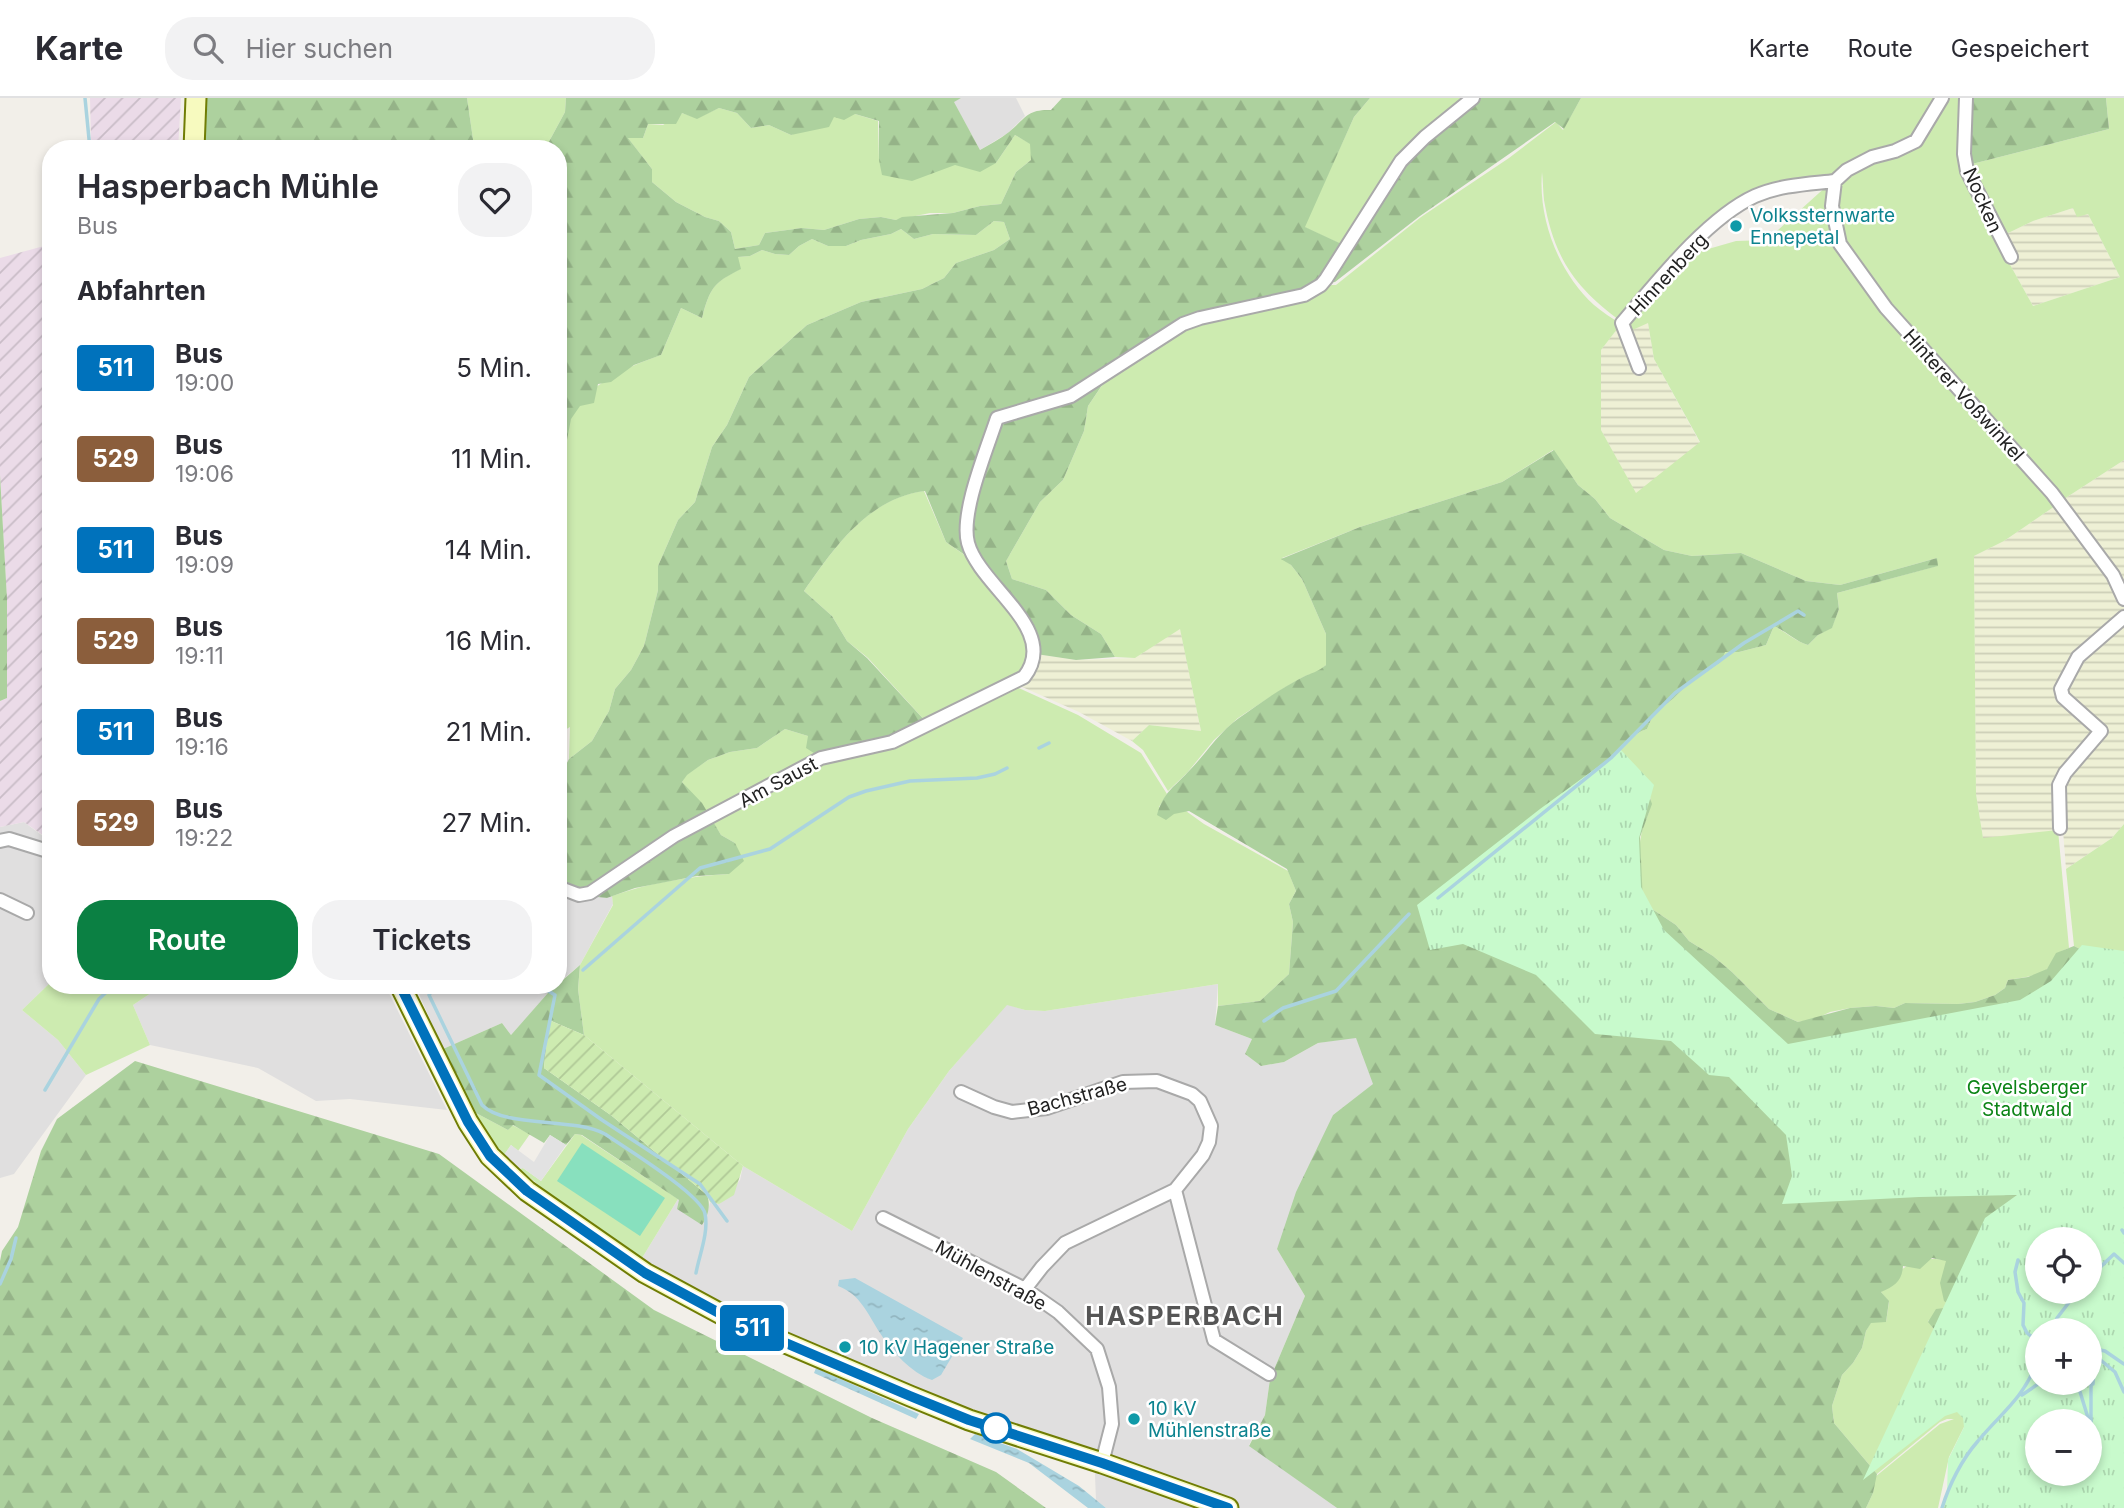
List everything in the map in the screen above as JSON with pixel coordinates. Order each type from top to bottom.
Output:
[{"type":"main road","points":[[194,140],[196,98]]},
{"type":"main road","points":[[404,994],[468,1122],[490,1156],[527,1191],[645,1273],[734,1321],[969,1420],[1228,1508]]},
{"type":"street","name":"Am Saust","points":[[567,890],[579,895],[590,893],[674,836],[821,758],[892,743],[1024,677],[1030,670],[1035,655],[1030,631],[976,564],[968,542],[967,515],[997,418],[1071,396],[1183,324],[1199,318],[1304,295],[1315,289],[1326,279],[1401,161],[1425,137],[1473,98]]},
{"type":"street","points":[[1835,181],[1847,170],[1872,157],[1895,151],[1916,141],[1942,98]]},
{"type":"street","name":"Nocken","points":[[1966,98],[1964,154],[1967,172],[2011,257]]},
{"type":"street","name":"Hinnenberg","points":[[1639,368],[1622,323],[1660,277],[1697,240],[1738,206],[1757,195],[1793,186],[1835,181]]},
{"type":"street","name":"Hinterer Voßwinkel","points":[[1835,181],[1832,206],[1840,244],[1886,308],[2052,493],[2113,575],[2124,598]]},
{"type":"street","points":[[2060,828],[2059,785],[2101,731],[2063,697],[2061,689],[2078,657],[2124,617]]},
{"type":"street","points":[[0,841],[9,839],[42,849]]},
{"type":"street","points":[[0,900],[27,912]]},
{"type":"street","name":"Bachstraße","points":[[961,1092],[1012,1112],[1047,1108],[1123,1082],[1157,1081],[1192,1094],[1200,1101],[1211,1126],[1209,1142],[1203,1155],[1175,1190],[1065,1243],[1025,1289]]},
{"type":"street","points":[[1175,1190],[1214,1340],[1269,1374]]},
{"type":"street","name":"Mühlenstraße","points":[[883,1218],[1025,1289],[1058,1311],[1097,1349],[1109,1387],[1112,1424],[1102,1463]]},
{"type":"shaded area","points":[[90,98],[181,98],[179,140],[91,139]]},
{"type":"shaded area","points":[[961,98],[1016,98],[1025,116],[1008,133],[980,150],[953,101]]},
{"type":"shaded area","points":[[42,247],[42,835],[24,822],[0,827],[0,701],[7,698],[7,599],[0,475],[0,258]]},
{"type":"shaded area","points":[[24,822],[42,835],[42,991],[22,1010],[58,1040],[86,1075],[14,1174],[0,1178],[0,827]]},
{"type":"shaded area","points":[[567,889],[607,898],[612,896],[613,904],[580,965],[567,976]]},
{"type":"shaded area","points":[[1218,984],[1215,1025],[1252,1039],[1245,1054],[1261,1066],[1284,1062],[1318,1043],[1356,1037],[1374,1084],[1333,1115],[1277,1249],[1305,1296],[1270,1379],[1265,1415],[1249,1445],[1337,1508],[1106,1508],[1096,1500],[1094,1451],[864,1371],[728,1312],[642,1258],[678,1199],[702,1225],[706,1220],[710,1202],[719,1204],[740,1180],[743,1166],[852,1231],[908,1129],[949,1071],[1007,1004],[1025,1010],[1045,1011]]},
{"type":"shaded area","points":[[150,994],[389,994],[447,1110],[350,1099],[316,1101],[258,1068],[150,1045],[133,1005]]},
{"type":"shaded area","points":[[419,994],[548,994],[511,1035],[502,1023],[443,1049]]},
{"type":"shaded area","points":[[550,1135],[566,1145],[541,1181],[523,1168],[519,1169],[504,1155],[511,1145],[534,1162]]},
{"type":"green space","points":[[196,98],[467,98],[473,140],[194,140]]},
{"type":"green space","points":[[467,98],[566,98],[565,112],[550,140],[473,140]]},
{"type":"green space","points":[[566,98],[961,98],[954,102],[980,150],[1006,135],[1032,113],[1051,110],[1062,98],[1370,98],[1354,117],[1305,227],[1348,247],[1403,162],[1475,98],[1581,98],[1564,129],[1555,122],[1420,216],[1335,282],[1320,284],[1305,293],[1199,318],[1115,366],[1088,406],[1084,431],[1063,480],[1040,502],[1006,561],[1012,579],[1046,590],[1071,615],[1101,634],[1115,657],[1076,660],[1036,654],[1035,644],[978,564],[946,542],[925,491],[886,504],[870,514],[840,542],[804,591],[832,616],[847,641],[867,658],[928,724],[892,742],[820,757],[806,748],[808,736],[785,729],[757,748],[730,752],[708,760],[687,775],[682,782],[702,803],[721,835],[735,843],[744,861],[729,874],[697,876],[635,888],[607,898],[579,895],[567,890],[567,763],[592,741],[609,711],[615,689],[631,670],[644,646],[658,590],[658,566],[678,520],[695,502],[712,447],[727,425],[749,377],[807,325],[861,302],[922,289],[944,278],[956,263],[994,250],[1010,239],[1004,222],[994,221],[976,235],[933,234],[914,239],[901,229],[846,246],[828,246],[812,239],[789,255],[762,250],[750,256],[738,257],[741,269],[724,278],[710,293],[702,318],[681,308],[661,355],[634,365],[611,382],[598,384],[594,403],[580,406],[571,419],[567,440],[567,140],[550,140],[565,112]],"holes":[[[719,108],[737,113],[751,128],[769,125],[791,135],[829,127],[834,117],[844,120],[855,114],[879,121],[879,160],[882,175],[912,181],[955,165],[980,172],[996,163],[1015,135],[1030,144],[1031,160],[1016,172],[1001,204],[896,220],[881,217],[859,219],[824,230],[802,228],[765,233],[759,245],[735,249],[731,232],[719,221],[676,202],[652,182],[652,169],[628,138],[643,138],[648,124],[676,124],[682,113],[697,119]]]},
{"type":"green space","points":[[1370,98],[1470,98],[1345,246],[1304,227],[1354,117]]},
{"type":"green space","points":[[1581,98],[1941,98],[1924,129],[1909,144],[1871,156],[1845,169],[1835,179],[1791,183],[1769,189],[1735,205],[1694,239],[1658,277],[1622,322],[1579,284],[1561,255],[1548,220],[1542,172],[1544,209],[1553,244],[1571,277],[1594,305],[1621,324],[1601,350],[1601,430],[1636,493],[1700,442],[1654,359],[1648,323],[1628,332],[1625,322],[1684,256],[1736,241],[1767,240],[1829,184],[1832,185],[1832,225],[1838,244],[1885,308],[2058,504],[2004,541],[1974,556],[1976,794],[1983,838],[2058,830],[2069,948],[2059,953],[2046,970],[2028,977],[2008,980],[2005,988],[1995,995],[1975,1002],[1905,1003],[1894,1008],[1850,1008],[1798,1022],[1769,1009],[1713,956],[1689,941],[1676,925],[1643,903],[1639,852],[1650,799],[1646,788],[1616,757],[1625,744],[1647,729],[1654,713],[1687,685],[1721,662],[1724,652],[1739,652],[1766,645],[1774,626],[1808,645],[1832,627],[1839,609],[1837,593],[1937,566],[1937,558],[1840,585],[1806,581],[1741,553],[1692,556],[1664,550],[1610,518],[1595,499],[1578,485],[1553,450],[1502,482],[1360,527],[1282,558],[1302,579],[1326,634],[1326,665],[1238,718],[1168,791],[1143,750],[1132,741],[1149,725],[1201,731],[1180,629],[1135,658],[1115,657],[1101,634],[1071,615],[1046,590],[1012,579],[1006,561],[1040,502],[1063,480],[1084,431],[1088,406],[1114,368],[1199,321],[1305,296],[1323,285],[1336,285],[1421,217],[1509,158],[1556,122],[1563,130]]},
{"type":"green space","points":[[1944,98],[1965,98],[1962,153],[2008,261],[2033,306],[2120,277],[2088,214],[2077,217],[2073,208],[2033,221],[2002,236],[1968,165],[2109,129],[2106,98],[2124,98],[2124,460],[2061,501],[1889,307],[1842,243],[1836,225],[1837,182],[1848,172],[1910,147]]},
{"type":"green space","points":[[1967,98],[2106,98],[2109,129],[1968,165]]},
{"type":"green space","points":[[719,108],[737,113],[751,128],[769,125],[791,135],[834,116],[855,114],[878,121],[879,160],[955,165],[996,163],[1015,135],[1031,144],[1031,160],[1016,172],[1001,204],[896,220],[881,217],[859,219],[824,230],[802,228],[765,233],[759,245],[735,249],[731,232],[719,221],[676,202],[652,182],[652,169],[627,137],[643,138],[648,124],[663,125],[682,113],[697,118]]},
{"type":"green space","points":[[2073,208],[2088,214],[2120,277],[2033,306],[2008,261],[2002,236],[2033,221]]},
{"type":"green space","points":[[994,221],[1004,222],[1010,239],[994,250],[956,263],[944,278],[922,289],[861,302],[807,325],[749,377],[727,425],[712,447],[695,502],[678,520],[658,566],[658,590],[644,646],[631,670],[615,689],[609,711],[592,741],[569,759],[567,440],[570,420],[578,406],[587,395],[610,378],[661,355],[681,308],[702,318],[714,288],[724,278],[740,269],[737,257],[750,256],[762,250],[789,255],[812,239],[828,246],[846,246],[901,229],[914,239],[933,234],[976,235]]},
{"type":"green space","points":[[1648,323],[1654,359],[1700,443],[1636,494],[1601,430],[1601,350],[1619,326]]},
{"type":"green space","points":[[1554,450],[1578,485],[1595,499],[1610,518],[1664,550],[1692,556],[1741,553],[1806,581],[1840,585],[1937,558],[1938,566],[1837,593],[1839,609],[1832,628],[1818,635],[1808,645],[1774,626],[1766,645],[1739,652],[1725,652],[1721,662],[1687,685],[1654,713],[1647,729],[1625,744],[1616,757],[1648,792],[1652,804],[1640,837],[1643,903],[1676,925],[1689,941],[1713,956],[1769,1009],[1798,1022],[1850,1008],[1894,1008],[1905,1003],[1975,1002],[1995,995],[2005,988],[2008,980],[2028,977],[2047,969],[2056,953],[2074,946],[2088,953],[2045,1146],[1943,1335],[1928,1322],[1936,1309],[1952,1307],[1944,1301],[1940,1283],[1946,1261],[1932,1258],[1920,1269],[1903,1266],[1897,1282],[1881,1292],[1889,1301],[1886,1322],[1871,1323],[1862,1348],[1842,1375],[1832,1406],[1834,1423],[1877,1474],[1866,1508],[1337,1508],[1249,1446],[1265,1415],[1270,1379],[1305,1296],[1277,1249],[1296,1192],[1333,1115],[1373,1084],[1356,1038],[1318,1043],[1284,1062],[1261,1066],[1245,1054],[1252,1039],[1215,1025],[1218,1006],[1260,1001],[1289,974],[1293,922],[1289,904],[1296,891],[1287,869],[1189,811],[1174,814],[1166,820],[1157,815],[1169,791],[1232,724],[1278,691],[1326,665],[1326,634],[1302,579],[1291,565],[1281,559],[1360,527],[1502,482]]},
{"type":"green space","points":[[2124,460],[2124,587],[2061,501]]},
{"type":"green space","points":[[0,475],[7,599],[7,698],[0,701]]},
{"type":"green space","points":[[924,491],[946,542],[973,561],[1034,645],[1023,675],[928,724],[868,658],[847,641],[832,616],[804,591],[840,542],[869,514],[904,496]]},
{"type":"green space","points":[[2058,504],[2110,575],[2124,605],[2124,824],[2112,838],[2066,869],[2063,830],[1983,839],[1976,794],[1974,556],[2004,541]]},
{"type":"green space","points":[[1180,628],[1201,731],[1149,725],[1132,741],[1079,712],[1013,683],[1036,654],[1076,660],[1135,658]]},
{"type":"green space","points":[[1010,684],[1078,715],[1141,753],[1167,794],[1159,807],[1174,813],[1186,811],[1288,871],[1296,891],[1289,904],[1293,922],[1289,974],[1260,1001],[1218,1006],[1218,984],[1045,1011],[1025,1010],[1007,1005],[949,1071],[908,1129],[852,1231],[743,1166],[584,1035],[578,989],[580,965],[613,905],[612,896],[670,881],[729,874],[735,843],[721,835],[711,819],[822,759],[893,743]]},
{"type":"green space","points":[[785,729],[808,736],[820,757],[710,817],[682,782],[686,775],[708,760],[730,752],[757,748]]},
{"type":"green space","name":"Gevelsberger Stadtwald","points":[[1621,750],[1654,785],[1639,838],[1641,887],[1664,930],[1788,1044],[2020,1000],[2051,981],[2082,945],[2124,951],[2124,1508],[1942,1508],[1947,1493],[1948,1460],[1964,1427],[1963,1418],[1957,1412],[1945,1416],[1863,1480],[1985,1218],[2017,1195],[1782,1204],[1792,1176],[1786,1135],[1729,1077],[1709,1075],[1671,1041],[1595,1034],[1536,975],[1463,944],[1430,950],[1417,905]]},
{"type":"green space","points":[[2124,824],[2124,1247],[2102,1242],[2102,1227],[2025,1227],[2025,1304],[2037,1304],[2037,1318],[2025,1318],[2025,1346],[1964,1427],[1949,1457],[1938,1508],[1866,1508],[1873,1493],[1875,1477],[1940,1424],[1954,1419],[1940,1422],[1877,1474],[1834,1423],[1832,1406],[1842,1375],[1862,1348],[1871,1322],[1886,1322],[1889,1302],[1881,1292],[1895,1276],[1916,1261],[1946,1260],[1953,1307],[1928,1321],[1943,1335],[2088,953],[2074,946],[2066,869],[2112,838]]},
{"type":"green space","points":[[580,965],[578,989],[584,1035],[549,1020],[544,1068],[612,1116],[707,1195],[708,1211],[702,1225],[677,1209],[679,1200],[582,1135],[575,1134],[566,1145],[550,1135],[544,1143],[513,1125],[508,1130],[476,1113],[443,1049],[502,1023],[511,1035],[547,994],[567,994],[567,976]]},
{"type":"green space","points":[[42,991],[42,994],[150,994],[133,1005],[150,1045],[86,1075],[58,1040],[22,1010]]},
{"type":"green space","points":[[549,1020],[584,1035],[743,1166],[734,1195],[719,1204],[710,1202],[707,1195],[612,1116],[544,1068]]},
{"type":"green space","points":[[135,1061],[439,1154],[654,1310],[872,1418],[996,1472],[1046,1508],[0,1508],[2,1251],[18,1227],[41,1151],[57,1119]]},
{"type":"green space","points":[[476,1113],[508,1130],[512,1125],[530,1134],[518,1151],[511,1145],[504,1155],[488,1135]]},
{"type":"green space","points":[[575,1134],[581,1135],[678,1199],[642,1258],[562,1204],[519,1169],[523,1168],[541,1181]]},
{"type":"green space","points":[[582,1143],[665,1198],[640,1236],[557,1181]]},
{"type":"water","points":[[855,1278],[963,1338],[941,1375],[932,1380],[924,1377],[896,1354],[858,1300],[838,1286],[839,1280]]},
{"type":"water","points":[[816,1368],[919,1414],[916,1419],[814,1373]]},
{"type":"water","points":[[975,1434],[1017,1449],[1079,1486],[1106,1508],[1088,1508],[1029,1463],[970,1439]]},
{"type":"waterway","points":[[85,98],[89,140]]},
{"type":"waterway","points":[[1438,898],[1611,758],[1675,693],[1744,643],[1798,611],[1804,615]]},
{"type":"waterway","points":[[1039,748],[1049,743]]},
{"type":"waterway","points":[[583,970],[700,868],[770,849],[849,797],[910,781],[977,778],[1007,768]]},
{"type":"waterway","points":[[1264,1021],[1283,1008],[1336,991],[1409,914]]},
{"type":"waterway","points":[[45,1090],[104,994]]},
{"type":"waterway","points":[[430,994],[482,1105],[506,1117],[575,1126],[605,1134],[691,1195],[701,1206],[706,1221],[696,1273]]},
{"type":"waterway","points":[[553,994],[539,1075],[700,1184],[727,1221]]},
{"type":"waterway","points":[[0,1284],[11,1259],[16,1238]]},
{"type":"waterway","points":[[2102,1266],[2114,1254],[2124,1263]]},
{"type":"waterway","points":[[2018,1260],[2015,1272],[2018,1292],[2024,1303],[2025,1329]]},
{"type":"waterway","points":[[2057,1318],[2068,1304]]},
{"type":"waterway","points":[[2102,1350],[2124,1364]]},
{"type":"waterway","points":[[2091,1409],[2091,1352],[2115,1372],[2124,1392]]},
{"type":"waterway","points":[[1942,1508],[1952,1481],[1967,1456],[2025,1387]]},
{"type":"waterway","points":[[2081,1395],[2085,1409]]},
{"type":"bus line","name":"511","points":[[404,994],[478,1141],[490,1156],[527,1191],[645,1273],[734,1321],[969,1420],[1228,1508]]},
{"type":"place","name":"Volkssternwarte Ennepetal","points":[[1736,226]]},
{"type":"place","name":"10 kV Hagener Straße","points":[[845,1347]]},
{"type":"place","name":"10 kV Mühlenstraße","points":[[1134,1419]]},
{"type":"district","name":"HASPERBACH","points":[[1185,1316]]}]
